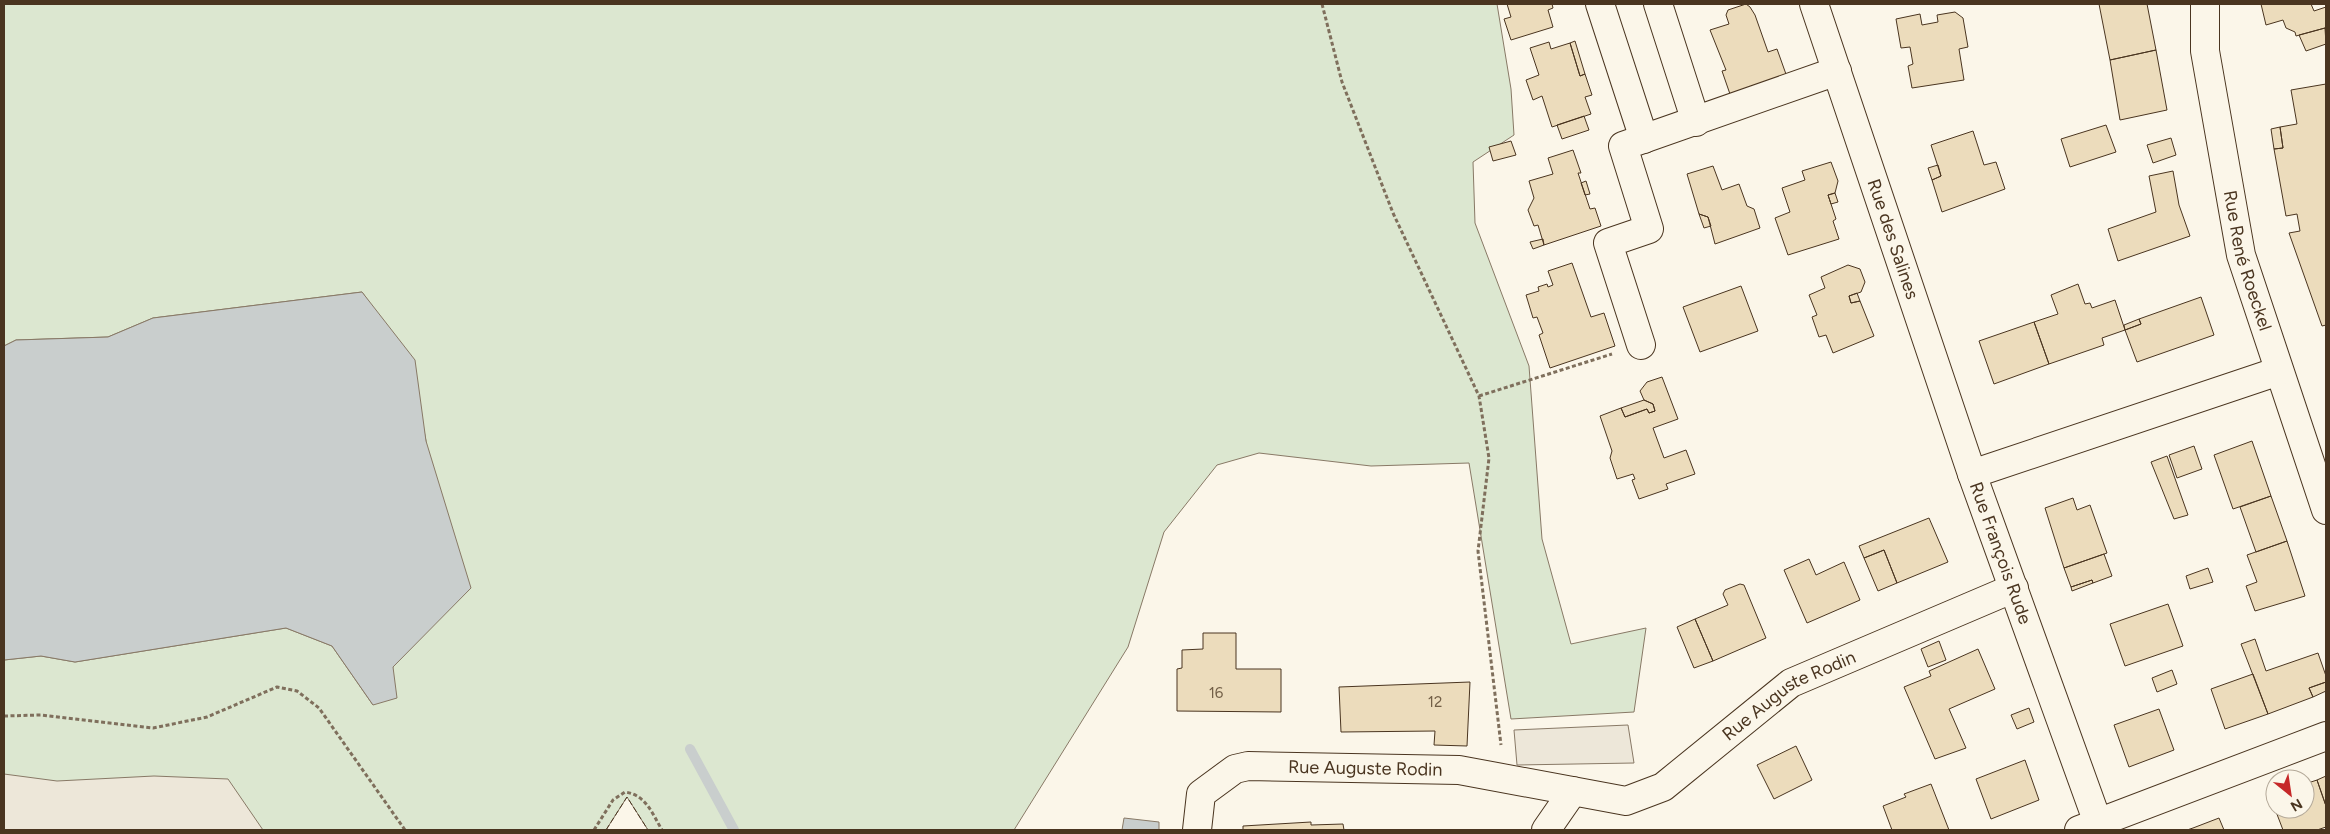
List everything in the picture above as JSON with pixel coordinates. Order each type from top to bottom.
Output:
[{"type":"street","points":[[1600,4],[1644,139]]},
{"type":"street","points":[[1658,4],[1696,122]]},
{"type":"street","name":"Rue des Salines","points":[[1814,4],[1972,474]]},
{"type":"street","name":"Rue René Roeckel","points":[[2205,4],[2205,51],[2241,255],[2326,510]]},
{"type":"street","points":[[1641,344],[1608,243],[1649,229],[1623,146],[1837,72]]},
{"type":"street","name":"Rue François Rude","points":[[2088,827],[2014,588],[1972,474],[2279,371]]},
{"type":"street","name":"Rue Auguste Rodin","points":[[1197,830],[1201,794],[1236,769],[1248,766],[1459,770],[1626,801],[1663,787],[1791,683],[2014,588]]},
{"type":"street","points":[[2088,827],[2326,736]]},
{"type":"street","points":[[1546,830],[1573,791]]},
{"type":"path","points":[[1322,4],[1342,82],[1393,213],[1479,396],[1489,458],[1478,551],[1504,778]]},
{"type":"path","points":[[1479,396],[1641,344]]},
{"type":"path","points":[[4,716],[41,715],[153,728],[207,716],[276,687],[297,691],[319,708],[405,830]]},
{"type":"path","points":[[594,830],[613,800],[625,792],[636,793],[647,805],[662,830]]},
{"type":"green space","points":[[4,4],[1497,4],[1511,89],[1514,135],[1473,162],[1475,223],[1529,366],[1542,539],[1571,644],[1646,628],[1634,712],[1511,719],[1469,463],[1371,466],[1259,453],[1217,465],[1164,532],[1128,647],[1014,830],[648,830],[627,797],[606,830],[4,830],[4,660],[41,656],[75,662],[286,628],[332,646],[373,705],[393,667],[407,651],[426,441],[417,403],[402,363],[383,325],[362,292],[153,318],[108,337],[16,340],[4,346]]},
{"type":"shaded area","points":[[362,292],[415,360],[426,441],[471,588],[393,667],[397,698],[373,705],[332,646],[286,628],[75,662],[41,656],[4,660],[4,346],[16,340],[108,337],[153,318]]},
{"type":"shaded area","points":[[1628,725],[1634,763],[1517,765],[1514,730]]},
{"type":"shaded area","points":[[4,774],[57,781],[154,776],[228,779],[263,830],[4,830]]},
{"type":"shaded area","points":[[1124,818],[1159,822],[1159,830],[1122,830]]},
{"type":"building","points":[[1507,4],[1552,4],[1553,8],[1548,10],[1553,27],[1511,40],[1504,19],[1511,17]]},
{"type":"building","points":[[1746,4],[1755,15],[1768,52],[1777,49],[1787,77],[1731,97],[1722,71],[1726,70],[1710,30],[1729,24],[1726,15],[1728,10]]},
{"type":"building","points":[[2099,4],[2147,4],[2156,50],[2110,60]]},
{"type":"building","points":[[2261,4],[2311,4],[2314,11],[2326,7],[2326,31],[2325,28],[2296,36],[2295,32],[2286,28],[2283,20],[2266,25]]},
{"type":"building","points":[[1955,12],[1963,18],[1968,47],[1959,49],[1964,80],[1912,88],[1908,66],[1913,64],[1910,47],[1901,48],[1896,19],[1920,14],[1922,25],[1938,22],[1937,15]]},
{"type":"building","points":[[2325,28],[2326,44],[2306,51],[2299,35]]},
{"type":"building","points":[[1575,41],[1585,74],[1580,76],[1570,43]]},
{"type":"building","points":[[1549,42],[1551,49],[1570,43],[1580,76],[1585,74],[1592,95],[1585,97],[1591,114],[1552,127],[1542,96],[1533,100],[1526,80],[1539,75],[1530,48]]},
{"type":"building","points":[[2156,50],[2167,110],[2120,120],[2110,60]]},
{"type":"building","points":[[2326,84],[2326,325],[2322,326],[2289,233],[2300,231],[2297,214],[2286,216],[2274,149],[2283,148],[2280,127],[2297,124],[2291,90]]},
{"type":"building","points":[[1584,116],[1589,130],[1562,139],[1557,125]]},
{"type":"building","points":[[2106,125],[2116,152],[2070,167],[2061,139]]},
{"type":"building","points":[[2280,127],[2283,148],[2274,149],[2271,129]]},
{"type":"building","points":[[1973,131],[1984,165],[1996,162],[2005,189],[1942,212],[1932,180],[1941,176],[1931,145]]},
{"type":"building","points":[[2171,138],[2176,155],[2153,163],[2147,145]]},
{"type":"building","points":[[1511,141],[1516,155],[1493,161],[1489,147]]},
{"type":"building","points":[[1573,150],[1581,173],[1578,173],[1590,209],[1595,208],[1601,226],[1544,245],[1538,225],[1534,226],[1528,210],[1534,198],[1529,181],[1553,174],[1548,158]]},
{"type":"building","points":[[1831,162],[1838,181],[1835,193],[1828,195],[1836,219],[1833,221],[1839,239],[1788,255],[1775,218],[1790,212],[1782,188],[1805,180],[1802,171]]},
{"type":"building","points":[[1938,165],[1941,176],[1932,180],[1928,168]]},
{"type":"building","points":[[1713,166],[1722,190],[1739,184],[1747,206],[1754,209],[1760,228],[1715,244],[1708,217],[1699,214],[1687,174]]},
{"type":"building","points":[[2173,171],[2179,205],[2190,236],[2118,261],[2108,229],[2156,212],[2149,176]]},
{"type":"building","points":[[1586,181],[1590,194],[1585,195],[1581,183]]},
{"type":"building","points":[[1835,193],[1838,202],[1831,204],[1828,195]]},
{"type":"building","points":[[1699,214],[1708,217],[1711,226],[1704,228]]},
{"type":"building","points":[[1543,239],[1544,245],[1533,249],[1530,242]]},
{"type":"building","points":[[1572,263],[1591,317],[1604,313],[1615,346],[1550,368],[1539,335],[1543,333],[1537,317],[1533,318],[1526,295],[1539,291],[1538,287],[1547,284],[1548,287],[1553,285],[1548,271]]},
{"type":"building","points":[[1848,265],[1860,269],[1865,282],[1861,292],[1849,296],[1851,303],[1860,301],[1874,336],[1833,353],[1826,335],[1819,337],[1812,317],[1817,315],[1809,295],[1825,288],[1821,277]]},
{"type":"building","points":[[2078,284],[2085,304],[2090,303],[2092,308],[2115,300],[2125,330],[2102,338],[2104,345],[2049,364],[2034,322],[2058,314],[2051,295]]},
{"type":"building","points":[[1741,286],[1758,331],[1700,352],[1683,307]]},
{"type":"building","points":[[1857,293],[1860,301],[1851,303],[1849,296]]},
{"type":"building","points":[[2201,297],[2214,335],[2137,362],[2125,330],[2141,324],[2139,319]]},
{"type":"building","points":[[2139,319],[2141,324],[2125,330],[2124,325]]},
{"type":"building","points":[[2034,322],[2049,364],[1994,384],[1979,341]]},
{"type":"building","points":[[1662,377],[1678,419],[1653,428],[1664,458],[1686,450],[1695,474],[1666,484],[1668,489],[1639,499],[1632,480],[1635,479],[1633,474],[1617,479],[1610,458],[1612,451],[1600,416],[1621,408],[1625,417],[1647,409],[1649,413],[1655,411],[1653,404],[1644,400],[1640,391],[1647,382]]},
{"type":"building","points":[[1644,400],[1653,404],[1655,411],[1649,413],[1647,409],[1625,417],[1621,408]]},
{"type":"building","points":[[2252,441],[2271,496],[2233,509],[2214,455]]},
{"type":"building","points":[[2194,446],[2202,469],[2177,478],[2169,455]]},
{"type":"building","points":[[2167,456],[2188,515],[2174,519],[2151,462]]},
{"type":"building","points":[[2271,496],[2287,541],[2256,552],[2240,507]]},
{"type":"building","points":[[2073,498],[2077,510],[2090,505],[2107,553],[2064,568],[2045,508]]},
{"type":"building","points":[[1929,518],[1948,562],[1897,583],[1884,550],[1864,558],[1859,546]]},
{"type":"building","points":[[2287,541],[2305,596],[2255,611],[2246,586],[2257,582],[2247,555]]},
{"type":"building","points":[[1884,550],[1897,583],[1878,591],[1864,558]]},
{"type":"building","points":[[2104,554],[2112,576],[2093,583],[2092,580],[2071,587],[2064,568]]},
{"type":"building","points":[[1809,559],[1816,575],[1844,562],[1860,600],[1807,623],[1784,570]]},
{"type":"building","points":[[2208,568],[2213,582],[2190,589],[2186,576]]},
{"type":"building","points":[[2092,580],[2093,583],[2072,591],[2071,587]]},
{"type":"building","points":[[1740,584],[1744,585],[1766,638],[1713,661],[1695,619],[1728,605],[1723,594],[1725,590]]},
{"type":"building","points":[[2168,604],[2183,646],[2125,666],[2110,624]]},
{"type":"building","points":[[1695,619],[1713,661],[1694,668],[1677,627]]},
{"type":"building","points":[[1203,633],[1236,633],[1236,669],[1281,669],[1281,712],[1177,711],[1177,669],[1182,668],[1182,650],[1203,649]]},
{"type":"building","points":[[2255,639],[2266,671],[2318,653],[2326,676],[2326,682],[2309,688],[2313,697],[2268,714],[2241,644]]},
{"type":"building","points":[[1939,641],[1946,660],[1928,667],[1921,649]]},
{"type":"building","points":[[1978,649],[1995,689],[1949,709],[1966,748],[1935,759],[1904,687],[1931,676],[1929,671]]},
{"type":"building","points":[[2172,670],[2177,684],[2157,692],[2152,678]]},
{"type":"building","points":[[2253,674],[2268,714],[2225,729],[2211,689]]},
{"type":"building","points":[[1470,682],[1467,746],[1434,745],[1435,731],[1341,732],[1339,687]]},
{"type":"building","points":[[2326,682],[2326,691],[2313,697],[2309,688]]},
{"type":"building","points":[[2029,708],[2034,722],[2017,729],[2011,715]]},
{"type":"building","points":[[2159,709],[2174,750],[2129,767],[2114,725]]},
{"type":"building","points":[[1796,746],[1812,780],[1774,799],[1757,765]]},
{"type":"building","points":[[2025,760],[2039,800],[1991,819],[1976,779]]},
{"type":"building","points":[[2326,776],[2326,806],[2317,780]]},
{"type":"building","points":[[2317,780],[2326,806],[2326,827],[2317,830],[2283,830],[2279,819],[2315,819],[2315,781]]},
{"type":"building","points":[[1931,784],[1949,830],[1892,830],[1883,806],[1906,797],[1904,794]]},
{"type":"building","points":[[2219,818],[2224,830],[2187,830],[2193,828]]},
{"type":"building","points":[[1311,822],[1311,825],[1343,824],[1344,830],[1243,830],[1243,826]]},
{"type":"waterway","points":[[690,749],[734,830]]},
{"type":"fence","points":[[606,830],[627,797],[648,830]]}]
